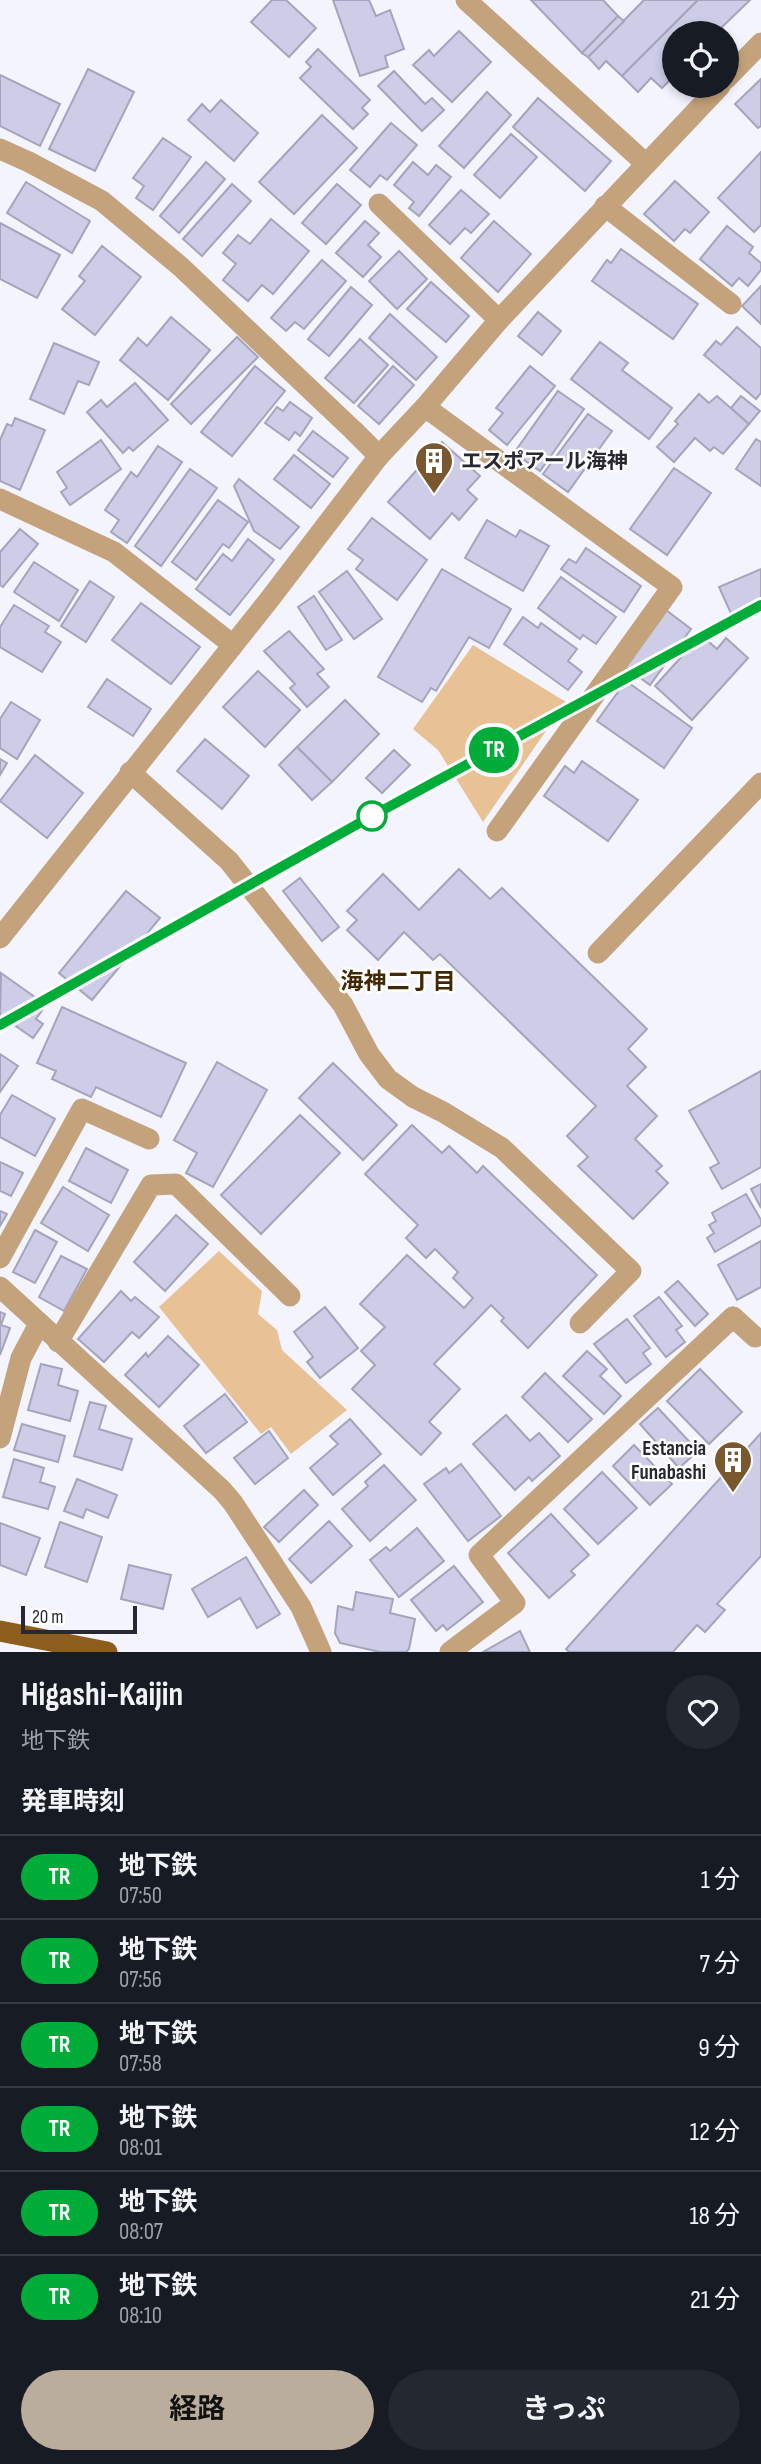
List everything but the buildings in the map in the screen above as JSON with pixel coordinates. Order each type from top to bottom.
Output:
[{"type":"main road","points":[[0,1631],[107,1652]]},
{"type":"street","points":[[466,0],[645,163]]},
{"type":"street","points":[[739,66],[761,43]]},
{"type":"street","points":[[0,938],[379,456],[499,320],[708,98]]},
{"type":"street","points":[[0,149],[102,201],[181,267],[379,456]]},
{"type":"street","points":[[379,204],[499,320]]},
{"type":"street","points":[[605,206],[731,304]]},
{"type":"street","points":[[425,407],[672,587],[497,831]]},
{"type":"street","points":[[0,499],[114,552],[233,645]]},
{"type":"street","points":[[130,772],[229,861],[343,1005],[369,1054],[388,1079],[502,1148],[631,1271],[580,1323]]},
{"type":"street","points":[[598,953],[761,783]]},
{"type":"street","points":[[0,1258],[82,1109],[149,1139]]},
{"type":"street","points":[[58,1342],[151,1185],[176,1184],[290,1296]]},
{"type":"street","points":[[0,1287],[222,1489],[301,1607],[321,1652]]},
{"type":"street","points":[[450,1652],[515,1603],[479,1555],[733,1317],[758,1334]]},
{"type":"street","points":[[0,1438],[21,1358],[39,1324]]},
{"type":"shaded area","points":[[473,645],[566,702],[483,822],[438,750],[413,729]]},
{"type":"shaded area","points":[[219,1251],[262,1291],[258,1314],[277,1330],[282,1350],[347,1410],[291,1454],[271,1427],[261,1434],[159,1307]]},
{"type":"metro line","name":"TR","points":[[0,1025],[372,816],[761,605]]},
{"type":"place","name":"エスポアール海神","points":[[434,495]]},
{"type":"place","name":"Estancia Funabashi","points":[[733,1494]]},
{"type":"district","name":"海神二丁目","points":[[398,982]]}]
